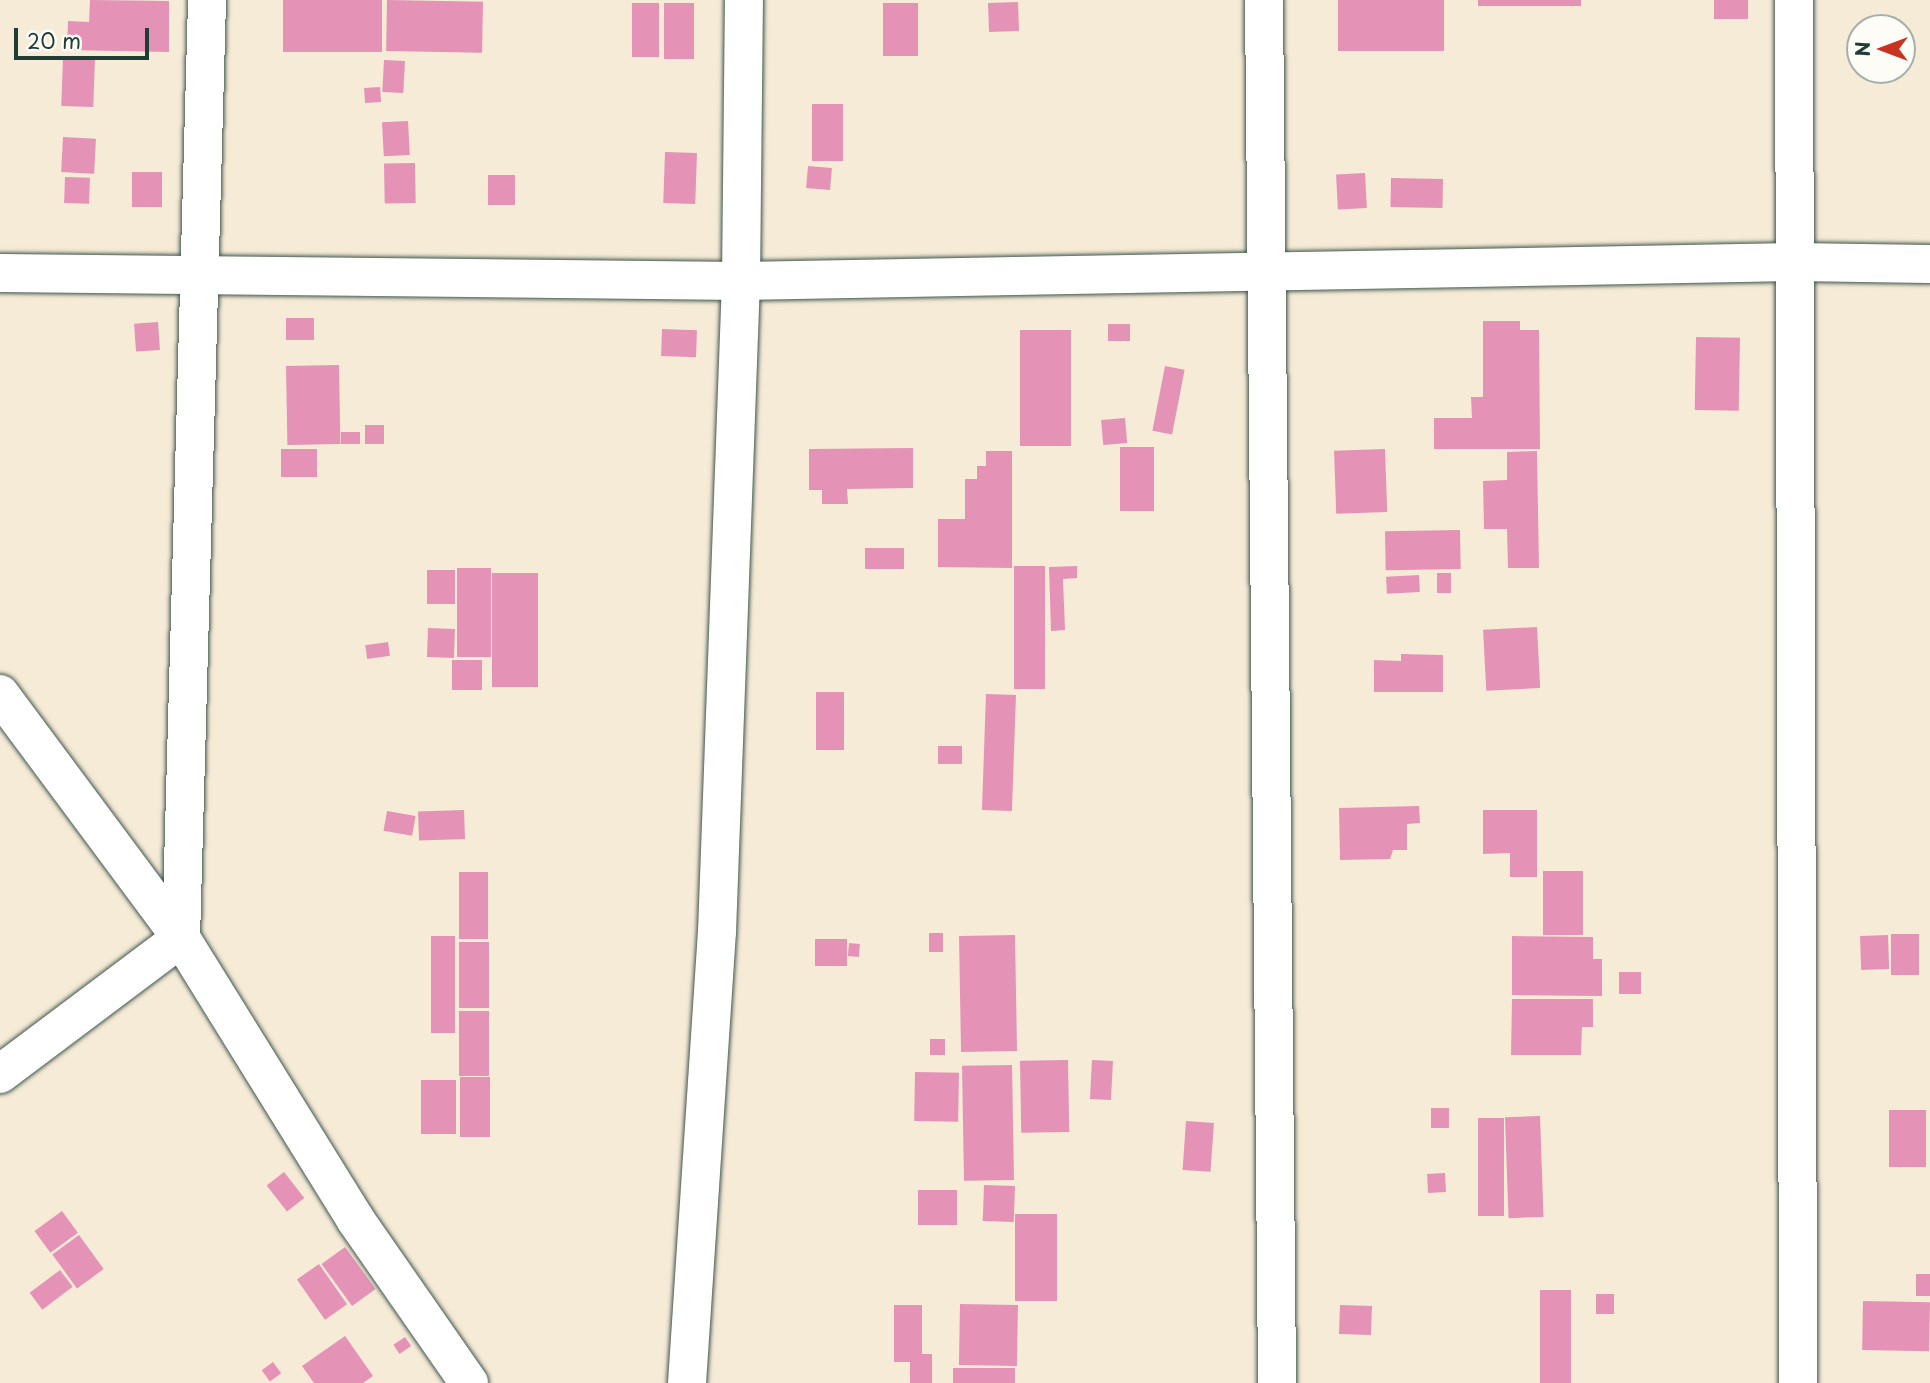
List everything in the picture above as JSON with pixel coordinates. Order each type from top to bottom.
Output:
[{"type":"street","points":[[181,938],[202,275],[207,0]]},
{"type":"street","points":[[687,1383],[717,932],[741,281],[744,0]]},
{"type":"street","points":[[1264,0],[1264,270],[1277,1383]]},
{"type":"street","points":[[1794,0],[1798,1383]]},
{"type":"street","points":[[0,273],[741,281],[1794,262],[1930,264]]},
{"type":"street","points":[[0,694],[181,938],[355,1219],[469,1383]]},
{"type":"street","points":[[0,1074],[181,938]]},
{"type":"building","points":[[90,0],[169,1],[169,52],[67,50],[68,21],[89,22]]},
{"type":"building","points":[[283,0],[382,0],[382,52],[283,52]]},
{"type":"building","points":[[387,0],[483,2],[482,53],[386,51]]},
{"type":"building","points":[[1338,0],[1444,0],[1444,51],[1338,51]]},
{"type":"building","points":[[1478,0],[1581,0],[1581,6],[1478,6]]},
{"type":"building","points":[[1714,0],[1748,0],[1748,19],[1714,19]]},
{"type":"building","points":[[1018,2],[1019,31],[989,32],[988,3]]},
{"type":"building","points":[[632,3],[659,3],[659,57],[632,57]]},
{"type":"building","points":[[664,3],[694,3],[694,59],[664,59]]},
{"type":"building","points":[[883,3],[918,3],[918,56],[883,56]]},
{"type":"building","points":[[63,57],[95,58],[93,107],[61,106]]},
{"type":"building","points":[[384,60],[405,61],[403,93],[382,92]]},
{"type":"building","points":[[380,87],[381,102],[365,103],[364,88]]},
{"type":"building","points":[[812,104],[843,104],[843,161],[812,161]]},
{"type":"building","points":[[408,121],[410,155],[384,156],[382,122]]},
{"type":"building","points":[[63,137],[96,139],[94,174],[61,172]]},
{"type":"building","points":[[665,152],[697,153],[695,204],[663,203]]},
{"type":"building","points":[[415,163],[416,203],[385,204],[384,164]]},
{"type":"building","points":[[808,166],[832,168],[830,190],[806,188]]},
{"type":"building","points":[[132,172],[162,172],[162,207],[132,207]]},
{"type":"building","points":[[1365,173],[1367,208],[1338,209],[1336,175]]},
{"type":"building","points":[[488,175],[515,175],[515,205],[488,205]]},
{"type":"building","points":[[65,177],[90,178],[89,204],[64,203]]},
{"type":"building","points":[[1391,178],[1443,179],[1442,208],[1390,207]]},
{"type":"building","points":[[286,318],[314,318],[314,340],[286,340]]},
{"type":"building","points":[[1483,321],[1520,321],[1520,330],[1539,330],[1540,449],[1434,449],[1434,418],[1472,418],[1471,397],[1483,397]]},
{"type":"building","points":[[158,322],[160,350],[136,352],[134,324]]},
{"type":"building","points":[[1108,324],[1130,324],[1130,341],[1108,341]]},
{"type":"building","points":[[662,329],[697,330],[696,357],[661,356]]},
{"type":"building","points":[[1020,330],[1071,330],[1071,446],[1020,446]]},
{"type":"building","points":[[1696,337],[1740,338],[1739,411],[1695,410]]},
{"type":"building","points":[[339,365],[340,444],[287,445],[286,366]]},
{"type":"building","points":[[1165,366],[1185,370],[1172,435],[1152,431]]},
{"type":"building","points":[[1125,418],[1127,443],[1103,445],[1101,420]]},
{"type":"building","points":[[365,425],[384,425],[384,444],[365,444]]},
{"type":"building","points":[[341,432],[360,432],[360,444],[341,444]]},
{"type":"building","points":[[1120,447],[1154,447],[1154,511],[1120,511]]},
{"type":"building","points":[[913,448],[913,488],[847,489],[848,504],[822,504],[822,490],[809,490],[809,449]]},
{"type":"building","points":[[281,449],[317,449],[317,477],[281,477]]},
{"type":"building","points":[[1385,449],[1387,512],[1336,514],[1334,451]]},
{"type":"building","points":[[986,451],[1012,451],[1012,568],[938,567],[938,519],[965,519],[965,479],[977,479],[977,466],[986,466]]},
{"type":"building","points":[[1537,451],[1539,568],[1508,568],[1507,529],[1484,529],[1483,481],[1507,480],[1507,452]]},
{"type":"building","points":[[1460,530],[1461,569],[1386,570],[1385,531]]},
{"type":"building","points":[[865,548],[904,548],[904,569],[865,569]]},
{"type":"building","points":[[1014,566],[1045,566],[1045,689],[1014,689]]},
{"type":"building","points":[[1077,566],[1077,578],[1063,579],[1065,630],[1051,631],[1049,567]]},
{"type":"building","points":[[457,568],[491,568],[491,657],[457,657]]},
{"type":"building","points":[[427,570],[455,570],[455,604],[427,604]]},
{"type":"building","points":[[492,573],[538,573],[538,687],[492,687]]},
{"type":"building","points":[[1437,573],[1451,573],[1451,593],[1437,593]]},
{"type":"building","points":[[1419,575],[1420,592],[1387,594],[1386,577]]},
{"type":"building","points":[[1537,627],[1540,688],[1486,691],[1483,630]]},
{"type":"building","points":[[428,628],[455,629],[454,658],[427,657]]},
{"type":"building","points":[[388,642],[390,656],[367,659],[365,645]]},
{"type":"building","points":[[1401,654],[1443,655],[1443,692],[1374,692],[1374,660],[1401,661]]},
{"type":"building","points":[[452,660],[482,660],[482,690],[452,690]]},
{"type":"building","points":[[816,692],[844,692],[844,750],[816,750]]},
{"type":"building","points":[[986,694],[1016,695],[1012,811],[982,810]]},
{"type":"building","points":[[938,746],[962,746],[962,764],[938,764]]},
{"type":"building","points":[[1419,806],[1420,823],[1407,824],[1407,850],[1393,850],[1390,859],[1340,860],[1339,808]]},
{"type":"building","points":[[464,810],[465,839],[419,841],[418,812]]},
{"type":"building","points":[[1483,810],[1537,810],[1537,877],[1510,877],[1510,853],[1483,854]]},
{"type":"building","points":[[387,811],[416,816],[412,836],[384,831]]},
{"type":"building","points":[[1543,871],[1583,871],[1583,935],[1543,935]]},
{"type":"building","points":[[459,872],[488,872],[488,939],[459,939]]},
{"type":"building","points":[[929,933],[943,933],[943,952],[929,952]]},
{"type":"building","points":[[1891,934],[1919,934],[1919,975],[1891,975]]},
{"type":"building","points":[[1015,935],[1017,1051],[961,1052],[959,936]]},
{"type":"building","points":[[1888,935],[1889,969],[1861,970],[1860,936]]},
{"type":"building","points":[[431,936],[455,936],[455,1033],[431,1033]]},
{"type":"building","points":[[1512,936],[1593,937],[1593,959],[1602,959],[1602,996],[1512,995]]},
{"type":"building","points":[[815,939],[847,939],[847,966],[815,966]]},
{"type":"building","points":[[459,942],[489,942],[489,1008],[459,1008]]},
{"type":"building","points":[[849,943],[860,944],[859,957],[848,956]]},
{"type":"building","points":[[1619,972],[1641,972],[1641,994],[1619,994]]},
{"type":"building","points":[[1512,999],[1593,999],[1593,1027],[1582,1027],[1581,1055],[1511,1055]]},
{"type":"building","points":[[459,1011],[489,1011],[489,1076],[459,1076]]},
{"type":"building","points":[[930,1039],[945,1039],[945,1055],[930,1055]]},
{"type":"building","points":[[1068,1060],[1069,1132],[1021,1133],[1020,1061]]},
{"type":"building","points":[[1092,1060],[1113,1061],[1111,1100],[1090,1099]]},
{"type":"building","points":[[1012,1065],[1014,1180],[964,1181],[962,1066]]},
{"type":"building","points":[[915,1072],[959,1073],[958,1122],[914,1121]]},
{"type":"building","points":[[460,1077],[490,1077],[490,1137],[460,1137]]},
{"type":"building","points":[[421,1080],[456,1080],[456,1134],[421,1134]]},
{"type":"building","points":[[1431,1108],[1449,1108],[1449,1128],[1431,1128]]},
{"type":"building","points":[[1889,1110],[1926,1110],[1926,1167],[1889,1167]]},
{"type":"building","points":[[1540,1116],[1544,1217],[1509,1218],[1505,1117]]},
{"type":"building","points":[[1478,1118],[1504,1118],[1504,1216],[1478,1216]]},
{"type":"building","points":[[1186,1121],[1214,1123],[1211,1172],[1183,1170]]},
{"type":"building","points":[[284,1172],[304,1198],[287,1212],[267,1186]]},
{"type":"building","points":[[1445,1173],[1446,1192],[1428,1193],[1427,1174]]},
{"type":"building","points":[[984,1185],[1015,1186],[1014,1222],[983,1221]]},
{"type":"building","points":[[918,1190],[957,1190],[957,1225],[918,1225]]},
{"type":"building","points":[[62,1211],[78,1233],[50,1253],[34,1231]]},
{"type":"building","points":[[1015,1214],[1057,1214],[1057,1301],[1015,1301]]},
{"type":"building","points":[[79,1235],[104,1269],[77,1288],[52,1254]]},
{"type":"building","points":[[345,1247],[376,1289],[352,1306],[322,1264]]},
{"type":"building","points":[[319,1264],[347,1304],[325,1320],[297,1279]]},
{"type":"building","points":[[60,1270],[73,1287],[42,1310],[30,1293]]},
{"type":"building","points":[[1916,1274],[1930,1274],[1930,1296],[1916,1296]]},
{"type":"building","points":[[1540,1290],[1571,1290],[1571,1383],[1540,1383]]},
{"type":"building","points":[[1596,1294],[1614,1294],[1614,1314],[1596,1314]]},
{"type":"building","points":[[1863,1301],[1930,1302],[1929,1351],[1862,1350]]},
{"type":"building","points":[[960,1304],[1018,1305],[1017,1366],[959,1365]]},
{"type":"building","points":[[894,1305],[922,1305],[922,1354],[932,1354],[932,1383],[910,1383],[910,1362],[894,1362]]},
{"type":"building","points":[[1340,1305],[1372,1306],[1371,1335],[1339,1334]]},
{"type":"building","points":[[345,1336],[373,1376],[363,1383],[314,1383],[302,1366]]},
{"type":"building","points":[[405,1337],[411,1346],[400,1354],[393,1345]]},
{"type":"building","points":[[273,1362],[281,1373],[270,1382],[262,1370]]},
{"type":"building","points":[[953,1368],[1015,1368],[1015,1383],[953,1383]]}]
